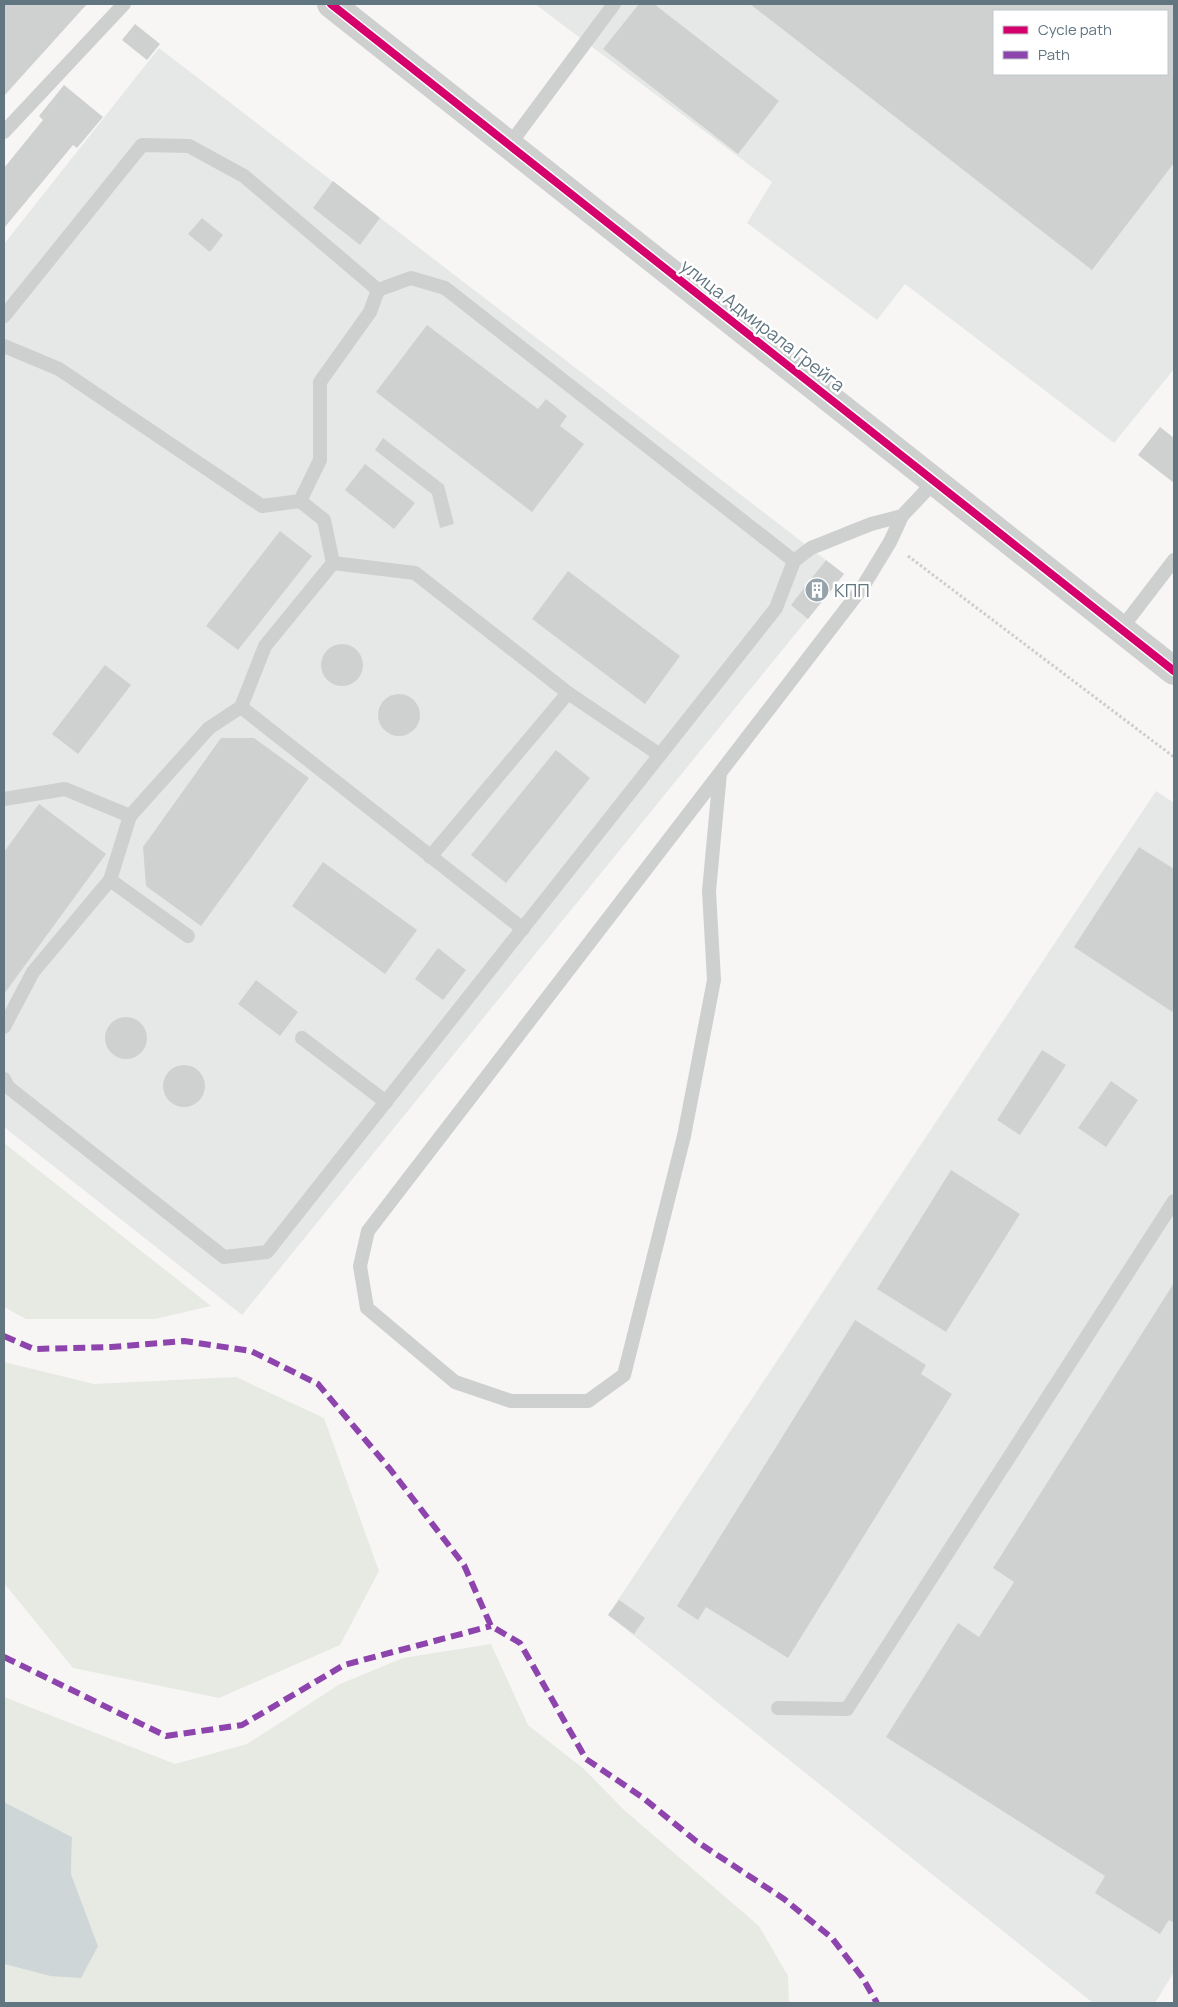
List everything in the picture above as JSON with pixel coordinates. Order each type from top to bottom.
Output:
[{"type":"street","name":"улица Адмирала Грейга","points":[[331,4],[1174,671]]},
{"type":"lane","points":[[4,132],[124,4]]},
{"type":"lane","points":[[510,144],[614,4]]},
{"type":"lane","points":[[4,316],[142,145],[189,146],[244,176],[378,290]]},
{"type":"lane","points":[[378,290],[411,278],[445,288],[794,560]]},
{"type":"lane","points":[[300,501],[320,460],[320,382],[370,312],[378,290]]},
{"type":"lane","points":[[4,346],[59,368],[262,506],[300,501],[324,520],[334,564]]},
{"type":"lane","points":[[720,773],[708,891],[714,980],[684,1136],[624,1375],[588,1400],[510,1401],[455,1382],[367,1308],[360,1266],[368,1231],[862,588],[890,542],[902,516],[935,481]]},
{"type":"lane","points":[[4,1079],[8,1087],[224,1257],[267,1252],[776,608],[794,560],[812,548],[872,524],[902,516]]},
{"type":"lane","points":[[1121,629],[1174,560]]},
{"type":"lane","points":[[334,564],[415,573],[568,693],[660,755]]},
{"type":"lane","points":[[4,1028],[33,972],[110,880],[130,816],[209,728],[241,707],[265,646],[334,564]]},
{"type":"lane","points":[[430,857],[568,693]]},
{"type":"lane","points":[[241,707],[523,929]]},
{"type":"lane","points":[[4,799],[65,789],[130,816]]},
{"type":"lane","points":[[110,880],[188,936]]},
{"type":"lane","points":[[302,1038],[386,1102]]},
{"type":"lane","points":[[778,1708],[847,1709],[1174,1201]]},
{"type":"path","points":[[890,542],[1174,757]]},
{"type":"shaded area","points":[[535,4],[1174,4],[1174,369],[1114,443],[905,284],[877,320],[747,223],[772,182]]},
{"type":"shaded area","points":[[159,48],[844,574],[242,1315],[4,1127],[4,244]]},
{"type":"shaded area","points":[[1156,791],[1174,803],[1174,1972],[1155,2003],[1093,2003],[608,1615]]},
{"type":"shaded area","points":[[4,1143],[211,1306],[155,1319],[26,1319],[4,1307]]},
{"type":"shaded area","points":[[4,1362],[94,1384],[236,1377],[324,1418],[379,1571],[340,1645],[219,1698],[73,1668],[4,1583]]},
{"type":"shaded area","points":[[491,1644],[528,1725],[584,1769],[623,1809],[759,1926],[788,1976],[789,2003],[4,2003],[4,1964],[50,1976],[98,1946],[71,1874],[72,1837],[4,1802],[4,1697],[175,1764],[247,1744],[340,1684],[403,1658]]},
{"type":"shaded area","points":[[4,1802],[72,1837],[71,1874],[98,1946],[81,1978],[50,1976],[4,1964]]},
{"type":"building","points":[[4,4],[87,4],[4,96]]},
{"type":"building","points":[[639,4],[654,4],[779,101],[738,154],[603,49]]},
{"type":"building","points":[[750,4],[1174,4],[1174,163],[1092,270]]},
{"type":"building","points":[[135,24],[160,44],[147,60],[122,40]]},
{"type":"building","points":[[64,85],[103,117],[77,148],[73,145],[4,228],[4,168],[43,120],[39,116]]},
{"type":"building","points":[[333,181],[380,218],[360,245],[313,208]]},
{"type":"building","points":[[202,218],[223,235],[210,252],[188,234]]},
{"type":"building","points":[[427,325],[538,409],[546,399],[567,416],[560,426],[584,444],[532,512],[376,392]]},
{"type":"building","points":[[1160,427],[1174,438],[1174,483],[1138,455]]},
{"type":"building","points":[[383,438],[444,485],[454,524],[440,528],[432,494],[375,450]]},
{"type":"building","points":[[365,464],[415,503],[394,529],[345,490]]},
{"type":"building","points":[[280,531],[312,556],[238,650],[206,626]]},
{"type":"building","name":"КПП","points":[[826,560],[844,574],[808,619],[791,605]]},
{"type":"building","points":[[568,571],[680,656],[645,704],[532,619]]},
{"type":"building","points":[[342,644],[357,650],[363,665],[357,680],[342,686],[327,680],[321,665],[327,650]]},
{"type":"building","points":[[105,665],[131,685],[78,754],[52,734]]},
{"type":"building","points":[[395,694],[403,694],[414,700],[420,715],[414,730],[403,736],[395,736],[384,730],[378,719],[378,711],[384,700]]},
{"type":"building","points":[[221,738],[254,738],[309,778],[201,926],[146,886],[143,847]]},
{"type":"building","points":[[556,750],[590,778],[506,883],[471,855]]},
{"type":"building","points":[[39,804],[106,854],[4,994],[4,852]]},
{"type":"building","points":[[1139,847],[1174,869],[1174,1013],[1074,947]]},
{"type":"building","points":[[323,862],[417,930],[385,974],[292,906]]},
{"type":"building","points":[[438,948],[466,970],[443,1000],[415,979]]},
{"type":"building","points":[[256,980],[298,1012],[280,1036],[238,1004]]},
{"type":"building","points":[[126,1017],[141,1023],[147,1038],[141,1053],[126,1059],[111,1053],[105,1038],[111,1023]]},
{"type":"building","points":[[1042,1050],[1066,1065],[1020,1135],[997,1120]]},
{"type":"building","points":[[184,1065],[199,1071],[205,1086],[199,1101],[184,1107],[169,1101],[163,1086],[169,1071]]},
{"type":"building","points":[[1111,1081],[1138,1100],[1106,1147],[1078,1128]]},
{"type":"building","points":[[951,1170],[1020,1214],[946,1332],[877,1289]]},
{"type":"building","points":[[1174,1283],[1174,1923],[1169,1920],[1160,1934],[1095,1893],[1105,1876],[886,1737],[958,1623],[979,1637],[1014,1582],[993,1568]]},
{"type":"building","points":[[855,1320],[926,1365],[921,1374],[952,1394],[788,1658],[706,1607],[698,1620],[677,1606]]},
{"type":"building","points":[[619,1600],[645,1618],[634,1634],[608,1615]]},
{"type":"marked path","points":[[4,1336],[34,1349],[111,1347],[184,1341],[251,1351],[318,1384],[390,1469],[464,1565],[491,1626],[520,1643],[586,1759],[642,1797],[696,1841],[784,1899],[832,1938],[862,1977],[877,2003]]},
{"type":"marked path","points":[[4,1657],[166,1736],[242,1725],[344,1665],[491,1626]]},
{"type":"cycle path","points":[[331,4],[1174,671]]},
{"type":"place","name":"КПП","points":[[817,590]]}]
